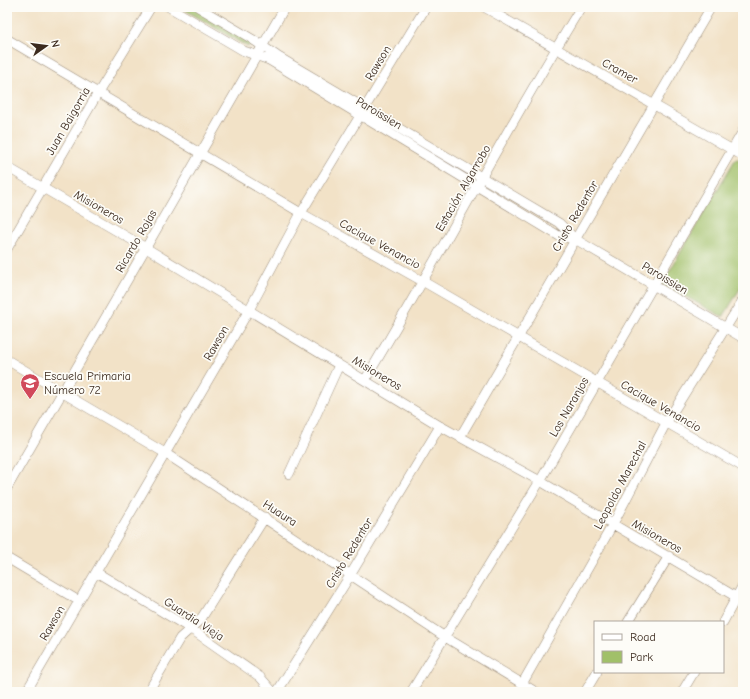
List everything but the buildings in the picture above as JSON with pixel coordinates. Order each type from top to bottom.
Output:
[{"type":"street","name":"Juan Baigorria","points":[[7,249],[98,93],[152,7]]},
{"type":"street","name":"Paroissien","points":[[169,7],[244,51],[269,60],[483,178],[559,223],[575,239],[743,338]]},
{"type":"street","name":"Paroissien","points":[[198,7],[262,46],[477,186],[559,236],[575,239]]},
{"type":"street","name":"Ricardo Rojas","points":[[7,488],[146,248],[199,153],[285,7]]},
{"type":"street","name":"Rawson","points":[[26,692],[249,310],[301,213],[426,7]]},
{"type":"street","name":"Cramer","points":[[484,7],[743,156]]},
{"type":"street","name":"Estación Algarrobo","points":[[366,380],[424,282],[477,186],[581,7]]},
{"type":"street","name":"Cristo Redentor","points":[[460,437],[711,7]]},
{"type":"street","name":"Cacique Venancio","points":[[7,39],[301,213],[424,282],[743,467]]},
{"type":"street","name":"Los Naranjos","points":[[411,692],[540,481],[743,131]]},
{"type":"street","name":"Misioneros","points":[[7,167],[146,248],[440,426],[540,481],[740,599]]},
{"type":"street","name":"Leopoldo Marechal","points":[[522,684],[613,524],[666,423],[743,300]]},
{"type":"street","name":"Huaura","points":[[7,360],[166,453],[445,637],[536,692]]},
{"type":"street","points":[[289,474],[339,365]]},
{"type":"street","name":"Cristo Redentor","points":[[277,692],[351,574],[440,426]]},
{"type":"street","points":[[148,692],[180,638],[191,630],[201,619],[265,517]]},
{"type":"street","points":[[629,621],[669,556]]},
{"type":"street","points":[[7,558],[79,601]]},
{"type":"street","name":"Guardia Vieja","points":[[96,572],[191,630],[260,677],[273,692]]},
{"type":"street","points":[[724,621],[740,599],[743,585]]},
{"type":"street","points":[[585,692],[596,673]]},
{"type":"street","points":[[682,692],[693,673]]},
{"type":"green space","points":[[180,7],[195,7],[252,40],[248,47]]},
{"type":"green space","points":[[736,158],[743,162],[743,284],[723,317],[662,284]]},
{"type":"place","name":"Escuela Primaria Número 72","points":[[30,400]]}]
